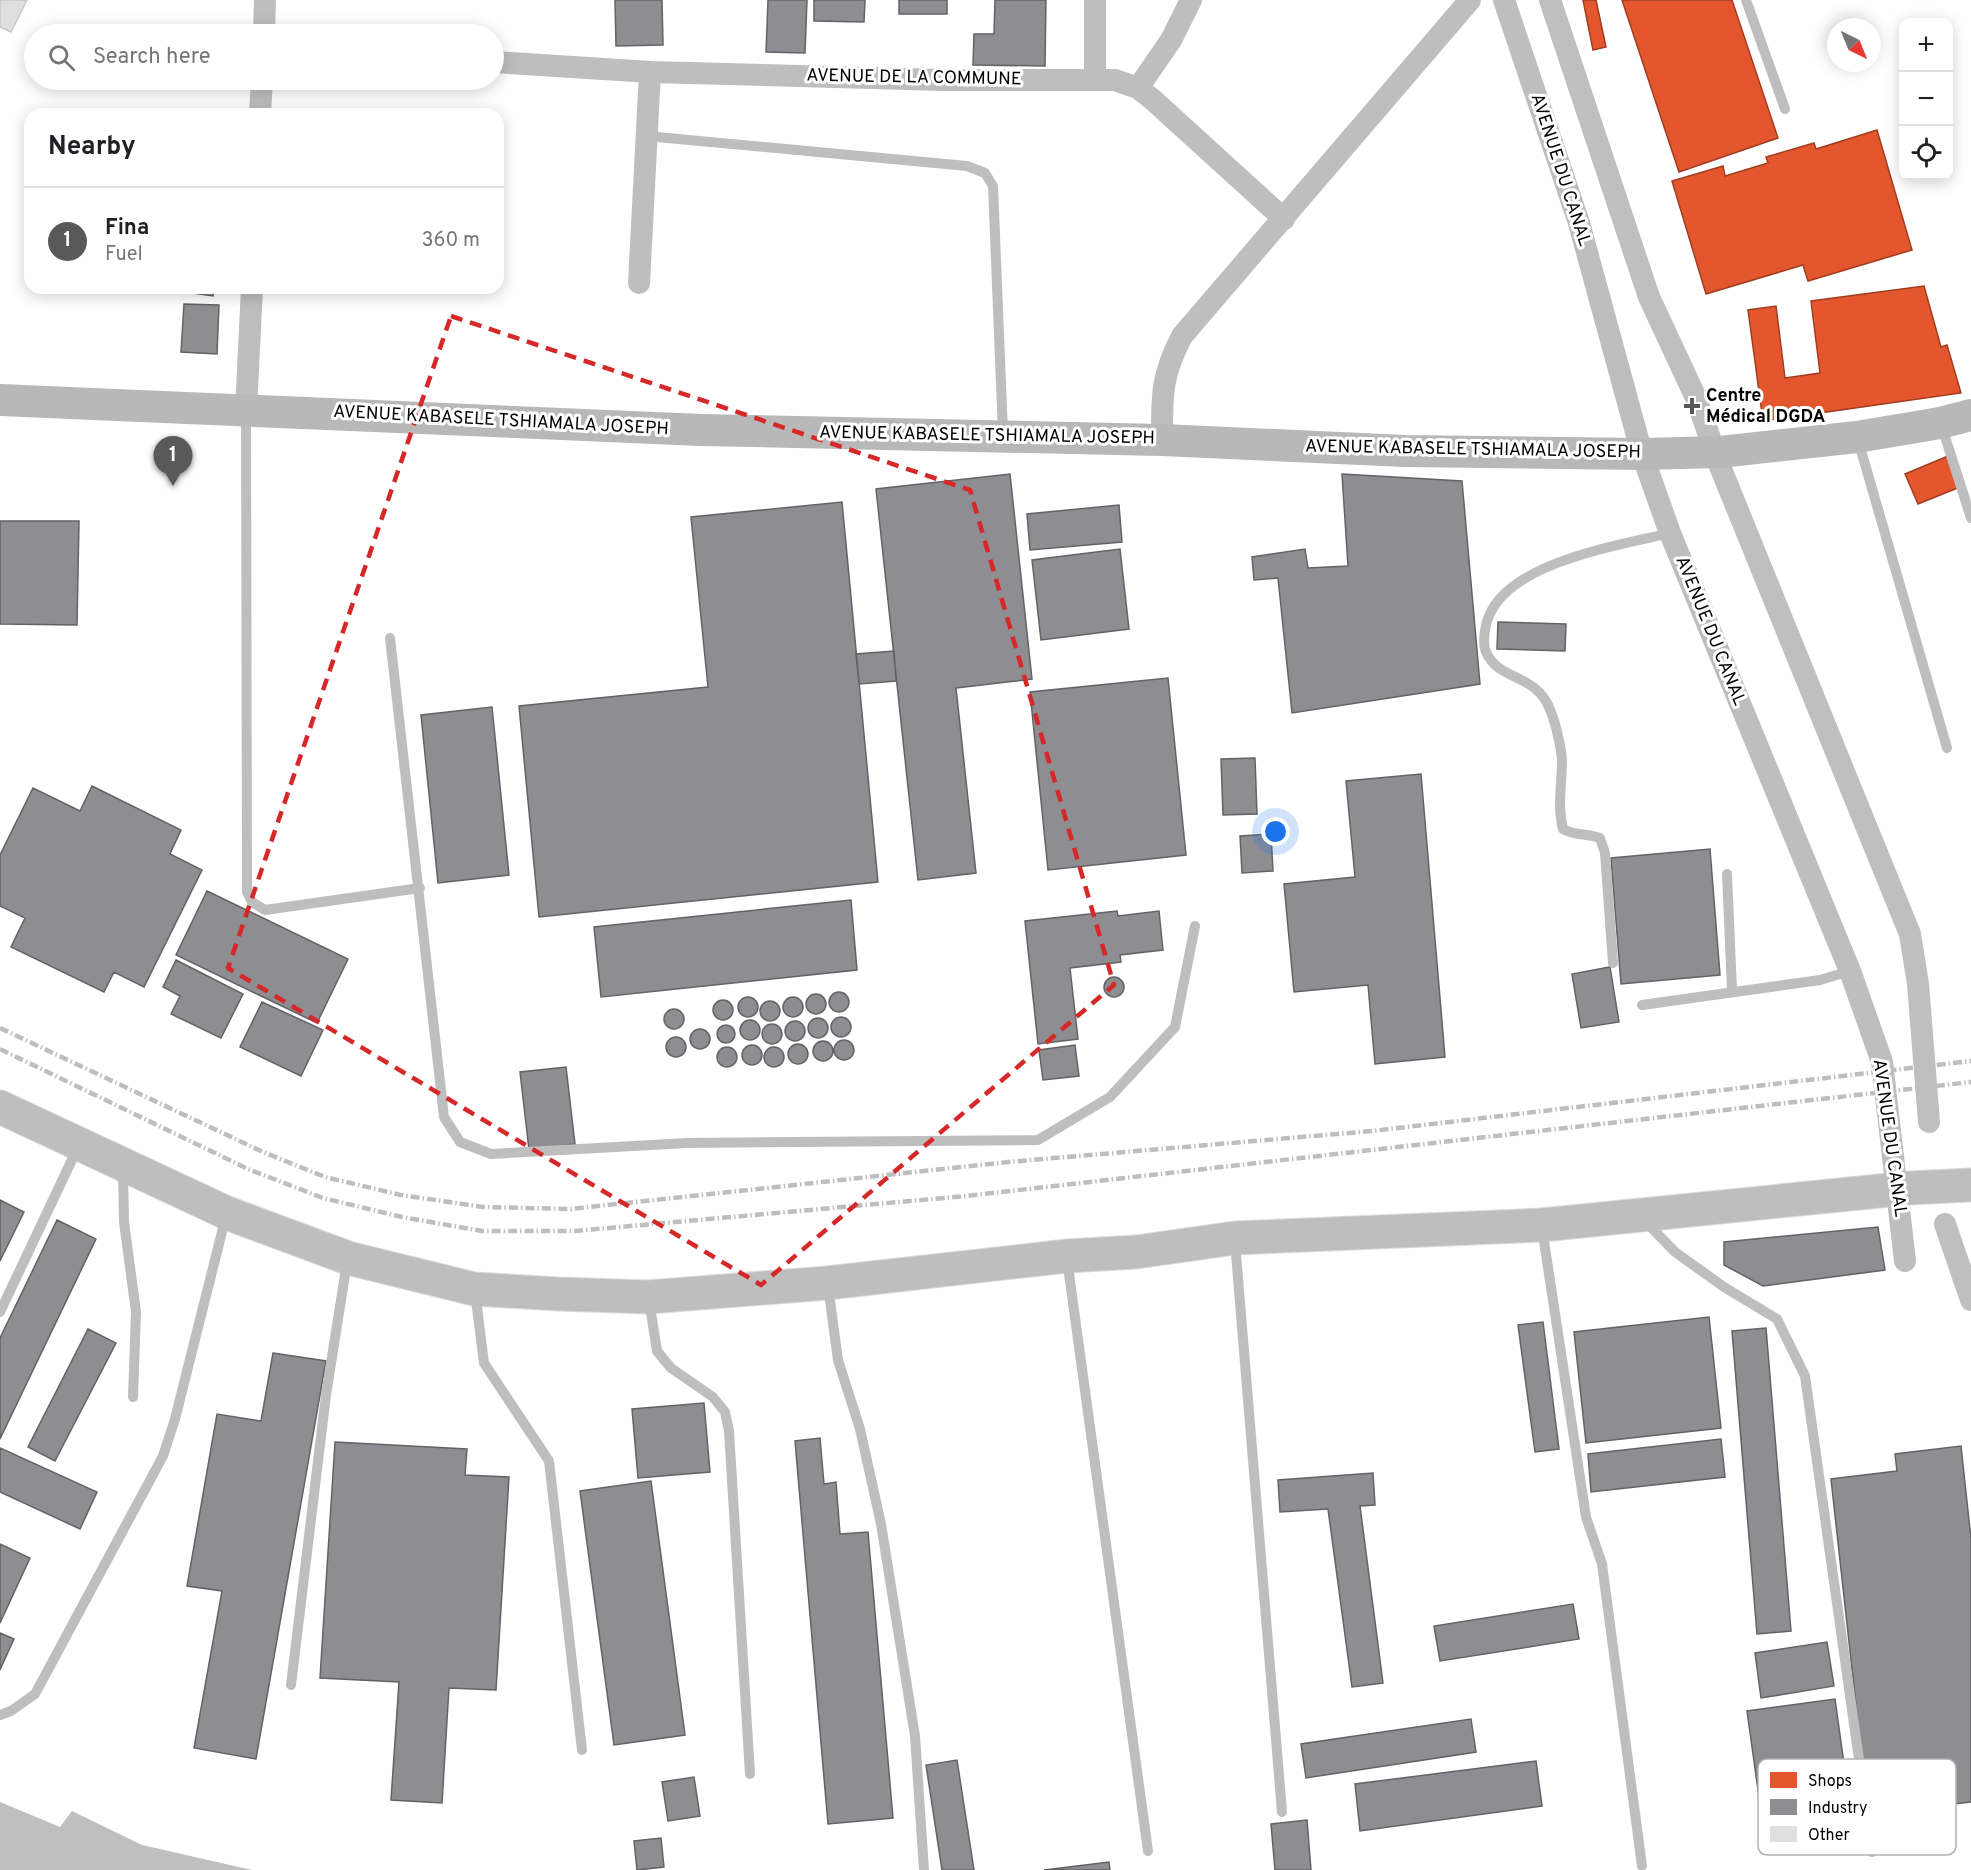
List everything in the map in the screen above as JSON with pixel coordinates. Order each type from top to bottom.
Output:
[{"type":"main road","name":"AVENUE KABASELE TSHIAMALA JOSEPH","points":[[0,400],[701,430],[1162,440],[1405,451],[1642,454],[1720,452],[1857,437],[1940,423],[1971,415]]},
{"type":"main road","points":[[0,1107],[227,1213],[348,1258],[474,1289],[648,1297],[827,1282],[1067,1256],[1136,1252],[1235,1238],[1542,1225],[1904,1189],[1967,1185]]},
{"type":"street","points":[[264,24],[265,0]]},
{"type":"street","points":[[1095,0],[1095,79]]},
{"type":"street","points":[[1137,88],[1171,39],[1191,0]]},
{"type":"street","points":[[1162,440],[1162,388],[1167,364],[1182,336],[1470,0]]},
{"type":"street","name":"AVENUE DU CANAL","points":[[1504,0],[1579,223],[1642,454],[1670,533],[1850,971],[1882,1062],[1904,1189],[1905,1261]]},
{"type":"street","name":"AVENUE DE LA COMMUNE","points":[[504,63],[650,72],[943,80],[1115,80],[1137,88],[1284,219]]},
{"type":"street","points":[[639,283],[650,72]]},
{"type":"street","points":[[260,108],[261,90]]},
{"type":"street","points":[[246,410],[252,294]]},
{"type":"lane","points":[[1746,0],[1785,109]]},
{"type":"lane","points":[[646,136],[967,166],[985,173],[993,186],[1003,436]]},
{"type":"lane","points":[[246,410],[247,892],[252,902],[265,910],[420,888]]},
{"type":"lane","points":[[1940,423],[1971,518]]},
{"type":"lane","points":[[1857,437],[1947,748]]},
{"type":"lane","points":[[1613,963],[1605,853],[1600,838],[1590,834],[1569,833],[1563,829],[1559,802],[1562,759],[1551,712],[1536,687],[1494,664],[1485,651],[1484,634],[1496,603],[1504,594],[1548,566],[1670,533]]},
{"type":"lane","points":[[390,638],[420,888],[444,1117],[460,1142],[491,1154],[687,1143],[1038,1140],[1110,1097],[1175,1027],[1195,926]]},
{"type":"lane","points":[[1727,874],[1732,990]]},
{"type":"lane","points":[[1642,1005],[1732,990],[1820,980],[1850,971]]},
{"type":"lane","points":[[0,1312],[80,1144]]},
{"type":"lane","points":[[123,1165],[124,1222],[136,1312],[133,1397]]},
{"type":"lane","points":[[0,1715],[12,1711],[35,1694],[163,1456],[175,1419],[227,1213]]},
{"type":"lane","points":[[1639,1215],[1675,1252],[1724,1287],[1777,1319],[1805,1376],[1859,1759]]},
{"type":"lane","points":[[1542,1225],[1586,1517],[1602,1564],[1642,1866]]},
{"type":"lane","points":[[1235,1238],[1282,1812]]},
{"type":"lane","points":[[1067,1256],[1148,1851]]},
{"type":"lane","points":[[291,1685],[327,1385],[348,1258]]},
{"type":"lane","points":[[827,1282],[838,1360],[860,1429],[885,1548],[915,1736],[924,1870]]},
{"type":"lane","points":[[474,1289],[484,1363],[549,1461],[582,1750]]},
{"type":"lane","points":[[648,1297],[657,1351],[671,1368],[713,1397],[725,1412],[729,1431],[750,1774]]},
{"type":"highlighted area","points":[[451,316],[970,490],[1114,985],[761,1285],[228,968]]},
{"type":"shaded area","points":[[0,1802],[60,1827],[72,1811],[142,1845],[252,1870],[0,1870]]},
{"type":"building: Shops","points":[[1583,0],[1596,0],[1606,47],[1593,50]]},
{"type":"building: Shops","points":[[1622,0],[1732,0],[1778,138],[1679,172]]},
{"type":"building: Shops","points":[[1877,130],[1912,250],[1808,281],[1803,265],[1706,294],[1672,181],[1723,166],[1725,176],[1768,163],[1766,157],[1814,143],[1816,149]]},
{"type":"building: Shops","points":[[1924,286],[1941,347],[1947,345],[1961,393],[1763,421],[1748,310],[1776,306],[1785,378],[1820,373],[1811,301]]},
{"type":"building: Shops","points":[[1948,456],[1960,487],[1918,504],[1905,474]]},
{"type":"building: Industry","points":[[615,0],[662,0],[663,45],[616,46]]},
{"type":"building: Industry","points":[[768,0],[807,0],[805,53],[766,52]]},
{"type":"building: Industry","points":[[814,0],[865,0],[864,22],[814,21]]},
{"type":"building: Industry","points":[[899,0],[947,0],[947,14],[899,14]]},
{"type":"building: Industry","points":[[995,0],[1046,0],[1045,66],[973,65],[974,34],[994,34]]},
{"type":"building: Industry","points":[[184,304],[219,305],[217,354],[181,352]]},
{"type":"building: Industry","points":[[1010,474],[1032,679],[956,688],[976,873],[918,880],[876,489]]},
{"type":"building: Industry","points":[[1342,474],[1462,481],[1480,684],[1292,713],[1278,578],[1254,580],[1252,557],[1305,549],[1308,568],[1348,566]]},
{"type":"building: Industry","points":[[842,502],[878,882],[539,917],[519,706],[708,687],[691,517]]},
{"type":"building: Industry","points":[[1119,505],[1122,542],[1030,550],[1027,514]]},
{"type":"building: Industry","points":[[0,521],[79,521],[77,625],[0,624]]},
{"type":"building: Industry","points":[[1120,549],[1129,629],[1041,640],[1032,560]]},
{"type":"building: Industry","points":[[1498,622],[1566,624],[1565,651],[1497,649]]},
{"type":"building: Industry","points":[[894,651],[896,681],[859,684],[856,654]]},
{"type":"building: Industry","points":[[1168,678],[1186,855],[1048,870],[1030,692]]},
{"type":"building: Industry","points":[[492,707],[509,875],[438,883],[421,715]]},
{"type":"building: Industry","points":[[1255,758],[1257,814],[1223,815],[1221,759]]},
{"type":"building: Industry","points":[[1421,774],[1445,1057],[1375,1064],[1368,985],[1294,992],[1284,884],[1355,877],[1346,781]]},
{"type":"building: Industry","points":[[92,786],[181,830],[170,854],[202,870],[144,987],[114,972],[104,992],[11,947],[25,918],[0,906],[0,855],[33,788],[80,811]]},
{"type":"building: Industry","points":[[1271,834],[1273,871],[1242,873],[1240,836]]},
{"type":"building: Industry","points":[[1710,849],[1720,975],[1621,984],[1611,858]]},
{"type":"building: Industry","points":[[207,891],[348,959],[317,1023],[176,955]]},
{"type":"building: Industry","points":[[851,900],[857,970],[601,997],[594,927]]},
{"type":"building: Industry","points":[[1117,911],[1118,916],[1159,911],[1163,950],[1120,955],[1121,962],[1070,968],[1078,1039],[1038,1044],[1025,921]]},
{"type":"building: Industry","points":[[176,960],[243,994],[221,1038],[171,1014],[180,996],[163,987]]},
{"type":"building: Industry","points":[[1610,967],[1619,1022],[1581,1028],[1572,974]]},
{"type":"building: Industry","points":[[1114,977],[1121,980],[1124,987],[1121,994],[1114,997],[1107,994],[1104,987],[1107,980]]},
{"type":"building: Industry","points":[[839,992],[846,995],[849,1002],[846,1009],[839,1012],[832,1009],[829,1002],[832,995]]},
{"type":"building: Industry","points":[[816,994],[823,997],[826,1004],[823,1011],[816,1014],[809,1011],[806,1004],[809,997]]},
{"type":"building: Industry","points":[[748,997],[755,1000],[758,1007],[755,1014],[748,1017],[741,1014],[738,1007],[741,1000]]},
{"type":"building: Industry","points":[[793,997],[800,1000],[803,1007],[800,1014],[793,1017],[786,1014],[783,1007],[786,1000]]},
{"type":"building: Industry","points":[[723,1000],[730,1003],[733,1010],[730,1017],[723,1020],[716,1017],[713,1010],[716,1003]]},
{"type":"building: Industry","points":[[770,1001],[777,1004],[780,1011],[777,1018],[770,1021],[763,1018],[760,1011],[763,1004]]},
{"type":"building: Industry","points":[[262,1002],[323,1030],[301,1076],[240,1047]]},
{"type":"building: Industry","points":[[674,1009],[681,1012],[684,1019],[681,1026],[674,1029],[667,1026],[664,1019],[667,1012]]},
{"type":"building: Industry","points":[[841,1017],[848,1020],[851,1027],[848,1034],[841,1037],[834,1034],[831,1027],[834,1020]]},
{"type":"building: Industry","points":[[818,1018],[825,1021],[828,1028],[825,1035],[818,1038],[811,1035],[808,1028],[811,1021]]},
{"type":"building: Industry","points":[[750,1020],[757,1023],[760,1030],[757,1037],[750,1040],[743,1037],[740,1030],[743,1023]]},
{"type":"building: Industry","points":[[795,1021],[802,1024],[805,1031],[802,1038],[795,1041],[788,1038],[785,1031],[788,1024]]},
{"type":"building: Industry","points":[[772,1024],[779,1027],[782,1034],[779,1041],[772,1044],[765,1041],[762,1034],[765,1027]]},
{"type":"building: Industry","points":[[722,1025],[730,1025],[735,1030],[733,1041],[722,1043],[717,1038],[717,1030]]},
{"type":"building: Industry","points":[[700,1029],[707,1032],[710,1039],[707,1046],[700,1049],[693,1046],[690,1039],[693,1032]]},
{"type":"building: Industry","points":[[676,1037],[683,1040],[686,1047],[683,1054],[676,1057],[669,1054],[666,1047],[669,1040]]},
{"type":"building: Industry","points":[[844,1040],[851,1043],[854,1050],[851,1057],[844,1060],[837,1057],[834,1050],[837,1043]]},
{"type":"building: Industry","points":[[823,1041],[830,1044],[833,1051],[830,1058],[823,1061],[816,1058],[813,1051],[816,1044]]},
{"type":"building: Industry","points":[[798,1044],[805,1047],[808,1054],[805,1061],[798,1064],[791,1061],[788,1054],[791,1047]]},
{"type":"building: Industry","points":[[752,1045],[759,1048],[762,1055],[759,1062],[752,1065],[745,1062],[742,1055],[745,1048]]},
{"type":"building: Industry","points":[[1075,1045],[1079,1076],[1043,1080],[1039,1050]]},
{"type":"building: Industry","points":[[727,1047],[734,1050],[737,1057],[734,1064],[727,1067],[720,1064],[717,1057],[720,1050]]},
{"type":"building: Industry","points":[[774,1047],[781,1050],[784,1057],[781,1064],[774,1067],[767,1064],[764,1057],[767,1050]]},
{"type":"building: Industry","points":[[566,1067],[575,1144],[529,1150],[520,1072]]},
{"type":"building: Industry","points":[[0,1200],[24,1212],[0,1261]]},
{"type":"building: Industry","points":[[57,1220],[96,1239],[0,1439],[0,1338]]},
{"type":"building: Industry","points":[[1878,1227],[1885,1270],[1763,1286],[1724,1265],[1724,1242]]},
{"type":"building: Industry","points":[[1709,1317],[1721,1428],[1586,1443],[1574,1332]]},
{"type":"building: Industry","points":[[1543,1322],[1559,1449],[1535,1452],[1518,1325]]},
{"type":"building: Industry","points":[[1766,1328],[1791,1631],[1757,1634],[1732,1331]]},
{"type":"building: Industry","points":[[88,1329],[116,1343],[55,1461],[28,1447]]},
{"type":"building: Industry","points":[[273,1353],[326,1361],[256,1759],[194,1748],[222,1591],[187,1586],[217,1414],[261,1421]]},
{"type":"building: Industry","points":[[704,1403],[710,1472],[638,1478],[632,1409]]},
{"type":"building: Industry","points":[[820,1438],[824,1484],[836,1482],[840,1534],[868,1532],[893,1818],[828,1824],[795,1441]]},
{"type":"building: Industry","points":[[1721,1439],[1725,1477],[1591,1492],[1588,1454]]},
{"type":"building: Industry","points":[[335,1442],[467,1449],[465,1475],[509,1477],[496,1690],[449,1688],[442,1803],[391,1800],[399,1682],[320,1678]]},
{"type":"building: Industry","points":[[1961,1446],[1971,1539],[1971,1802],[1956,1804],[1956,1759],[1862,1759],[1831,1479],[1897,1471],[1895,1454]]},
{"type":"building: Industry","points":[[0,1448],[97,1492],[80,1529],[0,1492]]},
{"type":"building: Industry","points":[[1373,1473],[1375,1505],[1360,1506],[1383,1683],[1352,1687],[1328,1509],[1280,1512],[1278,1480]]},
{"type":"building: Industry","points":[[651,1481],[685,1735],[614,1745],[580,1491]]},
{"type":"building: Industry","points":[[0,1544],[30,1558],[0,1623]]},
{"type":"building: Industry","points":[[1573,1604],[1579,1639],[1440,1661],[1434,1626]]},
{"type":"building: Industry","points":[[0,1633],[14,1639],[0,1670]]},
{"type":"building: Industry","points":[[1827,1642],[1834,1686],[1761,1698],[1755,1653]]},
{"type":"building: Industry","points":[[1835,1699],[1843,1759],[1758,1759],[1758,1790],[1747,1711]]},
{"type":"building: Industry","points":[[1471,1719],[1476,1752],[1306,1778],[1301,1744]]},
{"type":"building: Industry","points":[[957,1760],[974,1870],[942,1870],[926,1765]]},
{"type":"building: Industry","points":[[1536,1761],[1542,1806],[1360,1831],[1355,1784]]},
{"type":"building: Industry","points":[[694,1777],[700,1816],[668,1821],[662,1782]]},
{"type":"building: Industry","points":[[1307,1820],[1311,1870],[1275,1870],[1271,1824]]},
{"type":"building: Industry","points":[[661,1838],[664,1867],[637,1870],[634,1841]]},
{"type":"building: Industry","points":[[1109,1862],[1110,1870],[1044,1870]]},
{"type":"building: Other","points":[[0,0],[27,0],[11,32],[0,27]]},
{"type":"waterway","points":[[1550,0],[1649,297],[1696,398],[1719,464],[1910,934],[1918,984],[1929,1122]]},
{"type":"waterway","points":[[1945,1224],[1971,1300]]},
{"type":"railway","points":[[0,1028],[263,1152],[325,1177],[401,1195],[483,1207],[571,1209],[1008,1162],[1372,1131],[1971,1061]]},
{"type":"railway","points":[[0,1049],[248,1169],[323,1198],[402,1217],[482,1231],[575,1231],[966,1196],[1971,1082]]},
{"type":"place","name":"Centre Médical DGDA","points":[[1692,406]]},
{"type":"place","name":"Fina","points":[[173,486]]}]
